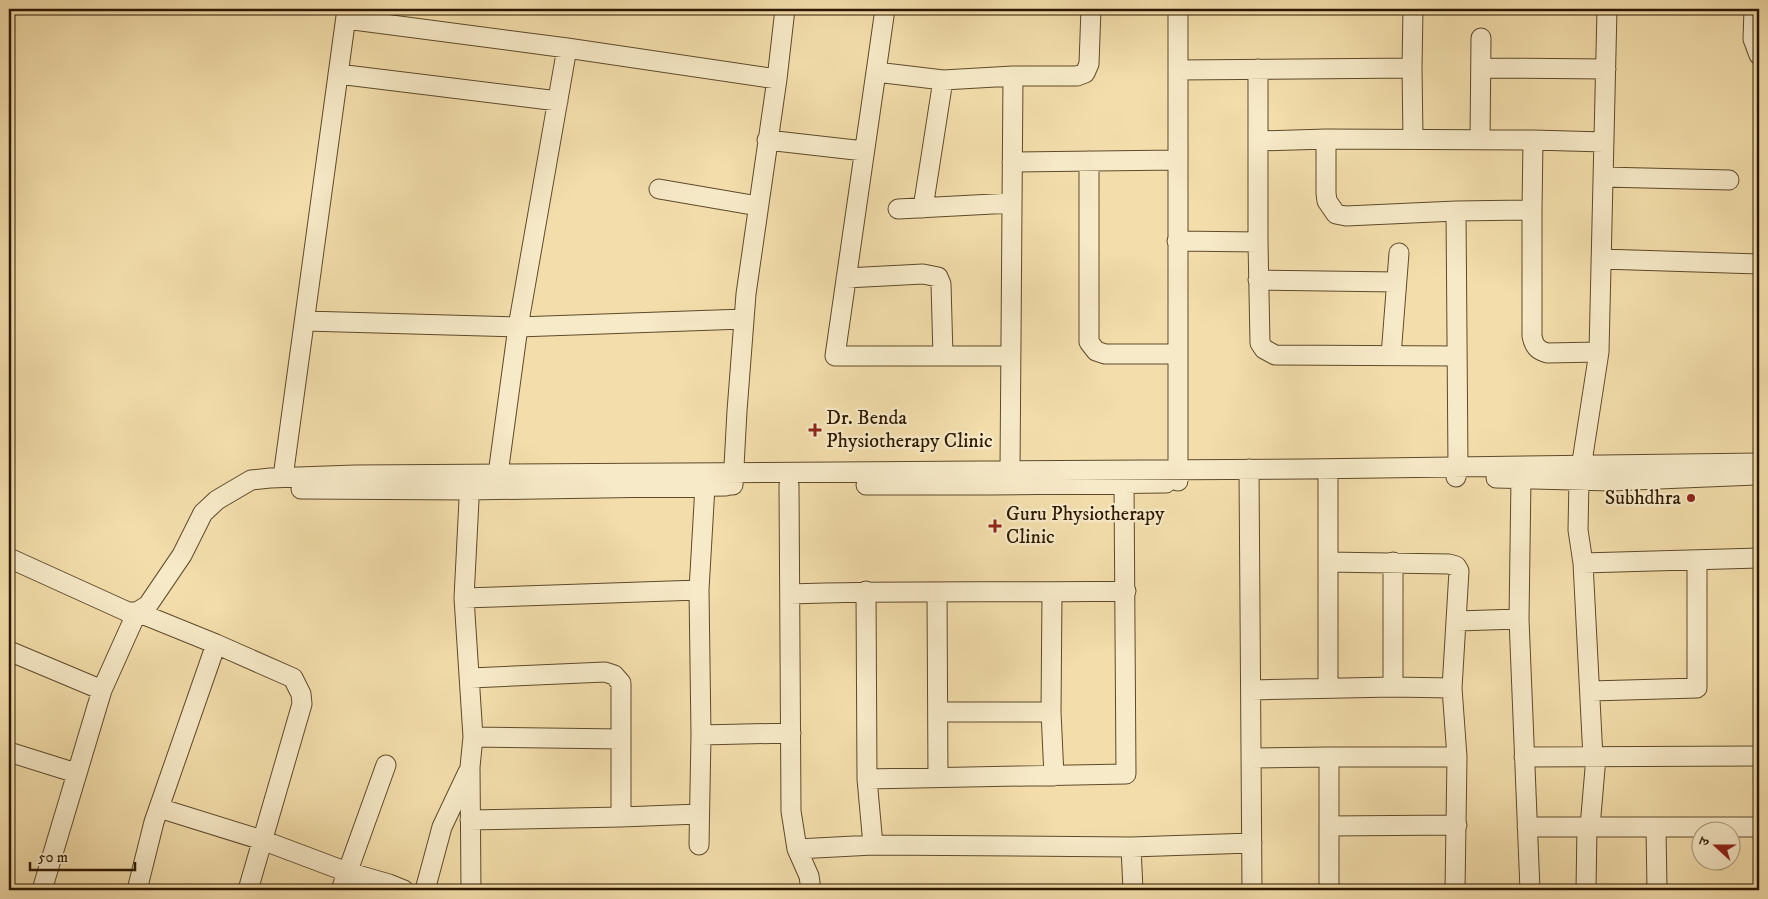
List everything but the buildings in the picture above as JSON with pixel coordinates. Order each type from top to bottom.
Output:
[{"type":"street","points":[[733,479],[744,319],[785,9]]},
{"type":"street","points":[[885,9],[846,278],[827,356],[1010,356]]},
{"type":"street","points":[[876,72],[943,80],[1013,76],[1077,76],[1085,72],[1089,64],[1091,9]]},
{"type":"street","points":[[1177,476],[1178,9]]},
{"type":"street","points":[[1413,9],[1413,139]]},
{"type":"street","points":[[1586,890],[1588,827],[1594,758],[1583,563],[1578,530],[1580,472],[1599,352],[1607,9]]},
{"type":"street","points":[[1754,9],[1753,39],[1759,55]]},
{"type":"street","points":[[283,477],[346,14],[777,79]]},
{"type":"street","points":[[1480,140],[1481,38]]},
{"type":"street","points":[[498,474],[518,326],[568,48]]},
{"type":"street","points":[[1178,70],[1412,68]]},
{"type":"street","points":[[1481,68],[1606,69]]},
{"type":"street","points":[[1258,69],[1258,280],[1260,343],[1264,349],[1275,355],[1457,356]]},
{"type":"street","points":[[338,74],[558,101]]},
{"type":"street","points":[[1010,471],[1013,76]]},
{"type":"street","points":[[924,208],[943,80]]},
{"type":"street","points":[[1326,139],[1327,201],[1336,214],[1346,216],[1532,210]]},
{"type":"street","points":[[1258,141],[1413,139],[1604,142]]},
{"type":"street","points":[[767,140],[864,151]]},
{"type":"street","points":[[1533,140],[1532,336],[1534,346],[1539,351],[1547,353],[1599,352]]},
{"type":"street","points":[[1012,162],[1177,160]]},
{"type":"street","points":[[1089,161],[1089,342],[1096,351],[1105,354],[1177,354]]},
{"type":"street","points":[[1603,177],[1729,180]]},
{"type":"street","points":[[659,189],[758,206]]},
{"type":"street","points":[[898,209],[1012,203]]},
{"type":"street","points":[[1456,211],[1457,472]]},
{"type":"street","points":[[1177,242],[1258,242]]},
{"type":"street","points":[[1391,356],[1399,253]]},
{"type":"street","points":[[1601,259],[1759,264]]},
{"type":"street","points":[[846,278],[923,274],[938,277],[941,284],[943,356]]},
{"type":"street","points":[[1258,280],[1396,282]]},
{"type":"street","points":[[305,321],[518,326],[744,319]]},
{"type":"street","points":[[1249,475],[1328,479],[1457,472],[1521,478],[1580,472],[1759,463]]},
{"type":"street","points":[[42,890],[102,690],[137,612],[148,605],[182,555],[203,513],[216,500],[251,480],[355,475],[470,483],[498,474],[733,479],[1010,471],[1177,476],[1457,472],[1759,475]]},
{"type":"street","points":[[1249,475],[1252,890]]},
{"type":"street","points":[[236,489],[470,483],[705,486],[733,479],[788,485],[991,485],[1124,483],[1177,476]]},
{"type":"street","points":[[1521,478],[1519,619],[1530,890]]},
{"type":"street","points":[[1328,479],[1328,688]]},
{"type":"street","points":[[470,483],[464,598],[471,678],[473,737],[470,767],[471,890]]},
{"type":"street","points":[[867,779],[1126,774],[1124,483]]},
{"type":"street","points":[[788,485],[792,811],[797,848],[809,876],[811,890]]},
{"type":"street","points":[[698,845],[701,735],[699,590],[705,486]]},
{"type":"street","points":[[9,558],[128,612],[137,612],[293,678],[302,704],[248,890]]},
{"type":"street","points":[[1583,563],[1759,558]]},
{"type":"street","points":[[1591,691],[1697,688],[1697,560]]},
{"type":"street","points":[[1328,562],[1449,564],[1456,566],[1459,571],[1452,688],[1457,757],[1455,890]]},
{"type":"street","points":[[1393,562],[1393,687]]},
{"type":"street","points":[[464,598],[699,590]]},
{"type":"street","points":[[790,594],[1126,591]]},
{"type":"street","points":[[866,592],[867,779],[873,845]]},
{"type":"street","points":[[937,593],[938,777]]},
{"type":"street","points":[[1052,593],[1051,712],[1054,776]]},
{"type":"street","points":[[1457,621],[1519,619]]},
{"type":"street","points":[[137,890],[159,808],[216,644]]},
{"type":"street","points":[[9,651],[102,690]]},
{"type":"street","points":[[471,678],[605,672],[614,675],[621,684],[622,816]]},
{"type":"street","points":[[1250,690],[1393,687],[1452,688]]},
{"type":"street","points":[[938,712],[1051,712]]},
{"type":"street","points":[[701,735],[791,733]]},
{"type":"street","points":[[473,737],[621,739]]},
{"type":"street","points":[[9,752],[76,773]]},
{"type":"street","points":[[1524,758],[1759,756]]},
{"type":"street","points":[[1329,757],[1330,890]]},
{"type":"street","points":[[1251,758],[1457,757]]},
{"type":"street","points":[[344,881],[386,765]]},
{"type":"street","points":[[425,890],[442,827],[470,767]]},
{"type":"street","points":[[159,808],[262,840],[344,881],[389,884],[404,890]]},
{"type":"street","points":[[470,820],[699,814]]},
{"type":"street","points":[[1329,826],[1457,825]]},
{"type":"street","points":[[1527,827],[1759,827]]},
{"type":"street","points":[[1656,828],[1657,890]]},
{"type":"street","points":[[797,848],[873,845],[1131,847],[1252,843]]},
{"type":"street","points":[[1131,847],[1133,890]]},
{"type":"place","name":"Dr. Benda Physiotherapy Clinic","points":[[815,430]]},
{"type":"place","name":"Subhdhra","points":[[1691,498]]},
{"type":"place","name":"Guru Physiotherapy Clinic","points":[[995,526]]}]
